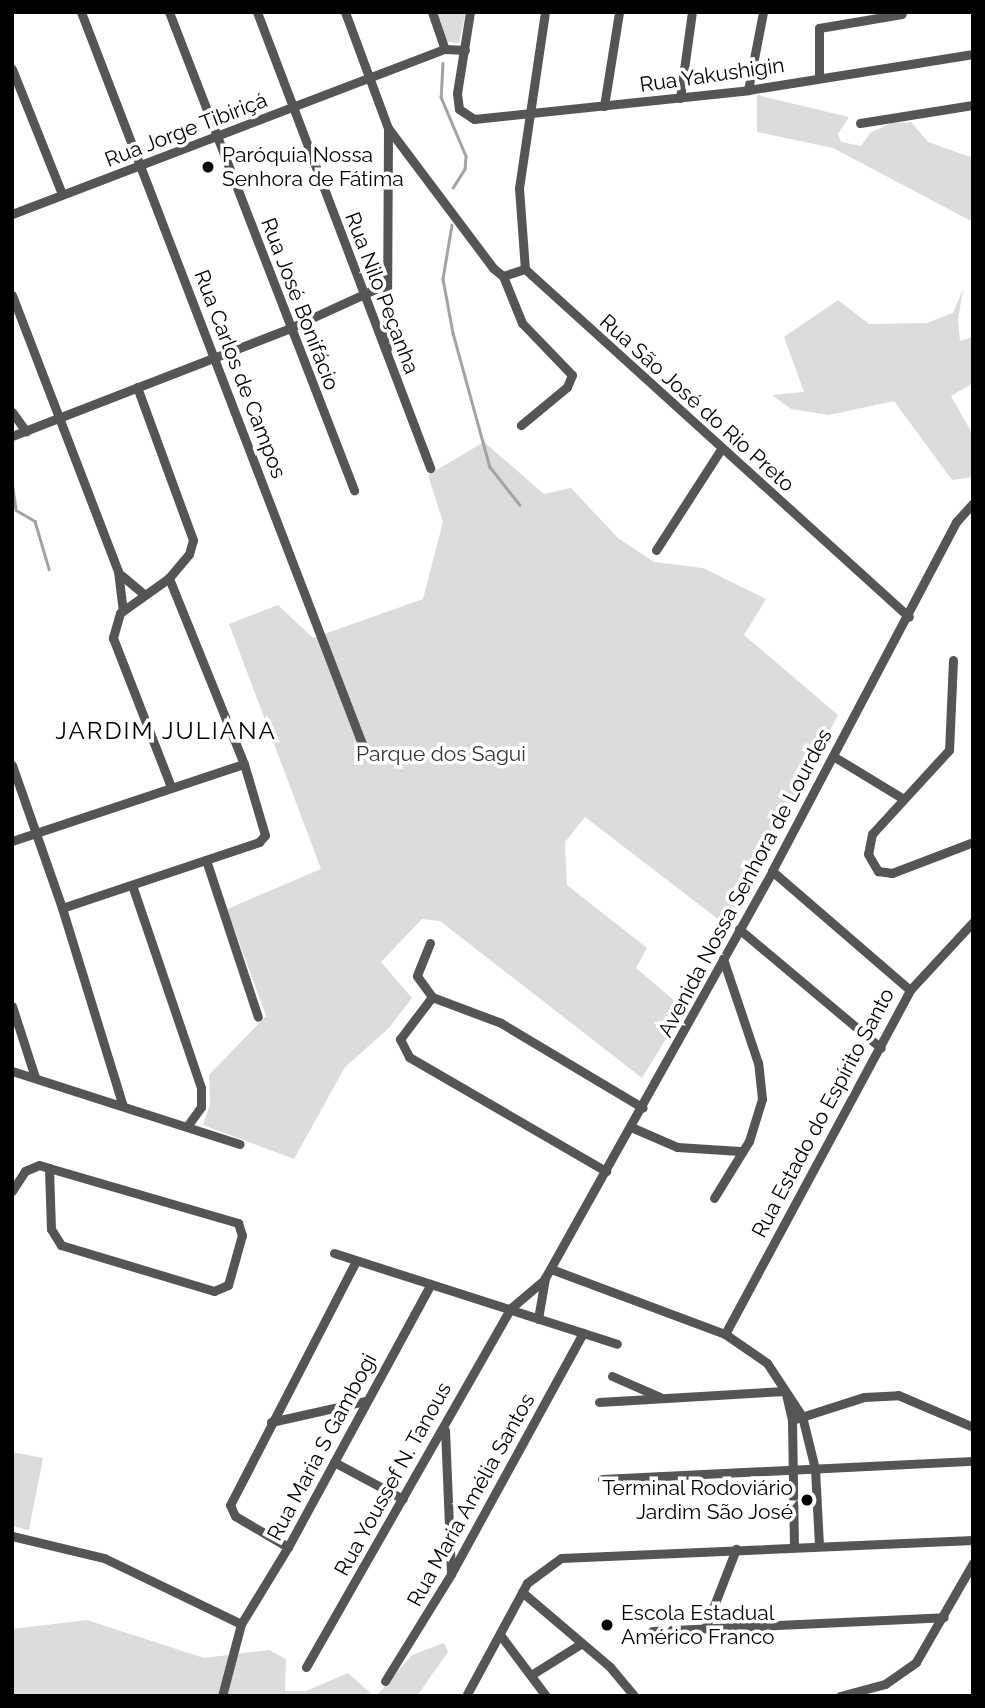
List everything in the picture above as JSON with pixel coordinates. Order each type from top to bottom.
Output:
[{"type":"street","name":"Rua Carlos de Campos","points":[[80,12],[364,749]]},
{"type":"street","name":"Rua José Bonifácio","points":[[169,12],[354,489]]},
{"type":"street","name":"Rua Nilo Peçanha","points":[[257,12],[430,468]]},
{"type":"street","points":[[345,12],[388,128],[384,285],[387,358]]},
{"type":"street","points":[[432,12],[445,49],[465,50],[470,12]]},
{"type":"street","points":[[503,276],[525,269],[519,188],[545,12]]},
{"type":"street","points":[[604,106],[619,12]]},
{"type":"street","points":[[680,98],[692,12]]},
{"type":"street","points":[[748,89],[763,12]]},
{"type":"street","points":[[819,78],[819,28],[902,14]]},
{"type":"street","name":"Rua Jorge Tibiriçá","points":[[12,214],[445,49]]},
{"type":"street","name":"Rua Yakushigin","points":[[465,50],[457,93],[459,109],[474,119],[680,98],[973,54]]},
{"type":"street","points":[[12,69],[62,194]]},
{"type":"street","points":[[860,123],[973,105]]},
{"type":"street","points":[[388,128],[503,276],[522,323],[568,368],[571,382],[521,425]]},
{"type":"street","name":"Rua São José do Rio Preto","points":[[525,269],[909,617]]},
{"type":"street","points":[[12,436],[365,298],[384,285]]},
{"type":"street","points":[[12,295],[118,571],[123,610]]},
{"type":"street","points":[[137,387],[193,540],[189,554],[169,578],[123,610],[113,628],[114,647],[171,788]]},
{"type":"street","points":[[12,412],[26,431]]},
{"type":"street","points":[[656,550],[721,449]]},
{"type":"street","name":"Avenida Nossa Senhora de Lourdes","points":[[545,1278],[643,1108],[772,871],[909,617],[956,522],[973,503]]},
{"type":"street","points":[[118,571],[144,594]]},
{"type":"street","points":[[62,908],[206,860],[265,835],[244,764],[169,578]]},
{"type":"street","points":[[953,660],[949,750],[902,798],[869,841],[868,854],[878,871],[892,873],[973,842]]},
{"type":"street","points":[[833,756],[902,798]]},
{"type":"street","points":[[12,841],[244,764]]},
{"type":"street","points":[[12,765],[62,908],[123,1106]]},
{"type":"street","points":[[206,860],[258,1017]]},
{"type":"street","points":[[772,871],[910,990]]},
{"type":"street","points":[[132,885],[201,1088],[201,1107],[188,1125]]},
{"type":"street","name":"Rua Estado do Espírito Santo","points":[[725,1334],[910,990],[971,926]]},
{"type":"street","points":[[739,929],[881,1048]]},
{"type":"street","points":[[430,943],[417,970],[432,997],[501,1023],[643,1108]]},
{"type":"street","points":[[714,1198],[740,1151],[750,1141],[759,1112],[761,1080],[723,959]]},
{"type":"street","points":[[432,997],[400,1038],[403,1049],[418,1064],[606,1171]]},
{"type":"street","points":[[12,1006],[35,1077]]},
{"type":"street","points":[[12,1071],[188,1125],[240,1144]]},
{"type":"street","points":[[631,1128],[677,1147],[740,1151]]},
{"type":"street","points":[[12,1191],[31,1166],[49,1168],[238,1223],[242,1235],[228,1285],[214,1291],[61,1245],[52,1234],[49,1168]]},
{"type":"street","points":[[334,1254],[511,1308],[617,1344]]},
{"type":"street","points":[[288,1547],[231,1511],[233,1496],[356,1261]]},
{"type":"street","points":[[551,1269],[725,1334],[761,1357],[786,1392],[815,1469],[819,1546]]},
{"type":"street","points":[[538,1319],[545,1278]]},
{"type":"street","name":"Rua Youssef N. Tanous","points":[[306,1667],[445,1428],[511,1308],[545,1278]]},
{"type":"street","name":"Rua Maria S Gambogi","points":[[222,1696],[241,1624],[288,1547],[431,1284]]},
{"type":"street","name":"Rua Maria Amélia Santos","points":[[385,1681],[451,1574],[583,1333]]},
{"type":"street","points":[[612,1376],[662,1398]]},
{"type":"street","points":[[599,1402],[786,1392]]},
{"type":"street","points":[[797,1418],[864,1397],[898,1395],[973,1427]]},
{"type":"street","points":[[271,1422],[365,1401]]},
{"type":"street","points":[[794,1547],[792,1469],[797,1418]]},
{"type":"street","points":[[445,1428],[451,1574]]},
{"type":"street","points":[[602,1479],[973,1461]]},
{"type":"street","points":[[334,1462],[403,1499]]},
{"type":"street","points":[[12,1536],[104,1558],[241,1624]]},
{"type":"street","points":[[466,1696],[501,1636],[522,1592],[537,1572],[575,1555],[973,1540]]},
{"type":"street","points":[[706,1626],[736,1549]]},
{"type":"street","points":[[842,1696],[873,1688],[907,1671],[944,1617],[973,1563]]},
{"type":"street","points":[[522,1592],[582,1643],[634,1696]]},
{"type":"street","points":[[652,1631],[706,1626],[944,1617]]},
{"type":"street","points":[[501,1636],[546,1696]]},
{"type":"street","points":[[531,1675],[582,1643]]},
{"type":"green space","points":[[437,12],[466,12],[459,43],[447,42]]},
{"type":"green space","points":[[757,95],[849,117],[838,134],[841,142],[861,146],[870,133],[891,123],[911,122],[928,142],[973,158],[973,222],[833,148],[757,132]]},
{"type":"green space","points":[[963,289],[958,320],[960,341],[973,337],[973,383],[951,396],[973,435],[973,477],[952,480],[894,401],[829,415],[791,409],[772,395],[804,392],[784,337],[838,300],[869,324],[927,323],[953,313]]},
{"type":"green space","name":"Parque dos Sagui","points":[[484,442],[544,494],[571,488],[618,538],[654,562],[703,568],[766,599],[744,635],[838,715],[727,926],[585,817],[565,842],[567,885],[647,948],[636,968],[684,1009],[642,1078],[440,921],[422,919],[381,962],[412,998],[388,1029],[345,1067],[294,1159],[203,1125],[210,1104],[209,1075],[266,1016],[227,909],[321,869],[229,624],[278,605],[313,638],[423,599],[443,522],[428,475]]},
{"type":"green space","points":[[12,1452],[43,1458],[29,1530],[12,1526]]},
{"type":"green space","points":[[87,1620],[204,1658],[269,1650],[286,1659],[285,1691],[306,1691],[348,1673],[374,1696],[12,1696],[12,1629]]},
{"type":"green space","points":[[444,1643],[448,1652],[417,1696],[376,1696],[412,1655]]},
{"type":"waterway","points":[[443,63],[441,97],[466,156],[465,169],[453,188]]},
{"type":"waterway","points":[[452,225],[443,279],[453,333],[490,467],[520,505]]},
{"type":"waterway","points":[[12,481],[16,510],[35,521],[49,569]]},
{"type":"place","name":"Paróquia Nossa Senhora de Fátima","points":[[208,167]]},
{"type":"place","name":"Terminal Rodoviário Jardim São José","points":[[807,1500]]},
{"type":"place","name":"Escola Estadual Américo Franco","points":[[607,1625]]},
{"type":"district","name":"JARDIM JULIANA","points":[[166,731]]}]
